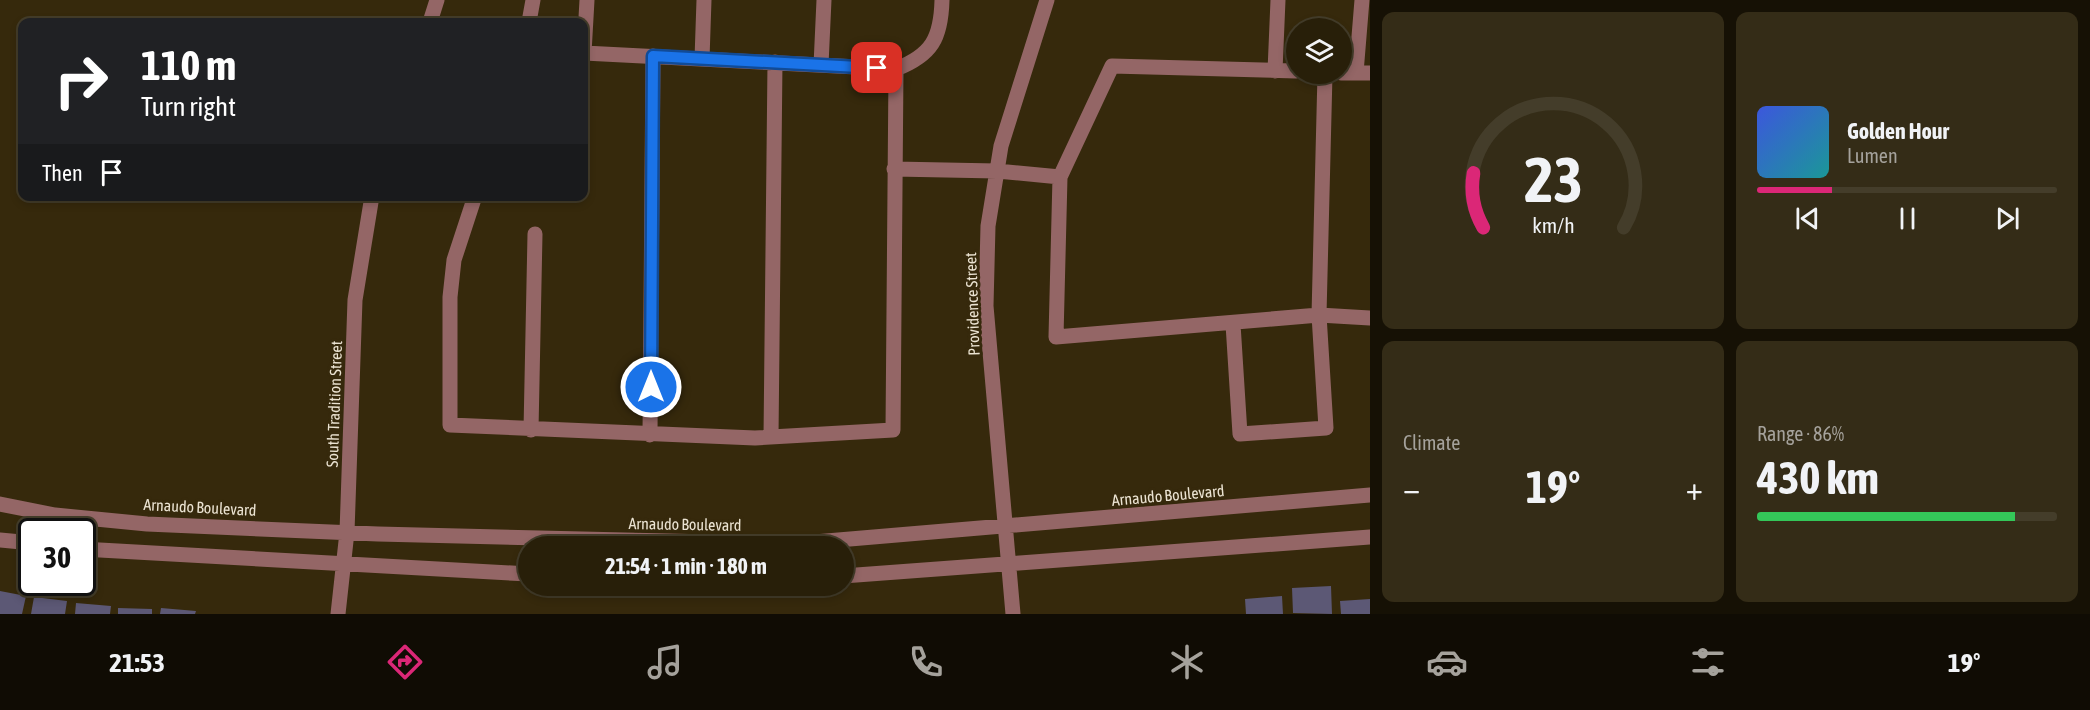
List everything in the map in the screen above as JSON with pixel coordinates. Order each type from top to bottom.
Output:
[{"type":"street","points":[[431,18],[437,0]]},
{"type":"street","points":[[530,18],[533,0]]},
{"type":"street","points":[[586,18],[587,0]]},
{"type":"street","points":[[702,58],[704,0]]},
{"type":"street","points":[[821,65],[824,0]]},
{"type":"street","points":[[588,53],[896,69],[917,61],[936,40],[942,21],[942,0]]},
{"type":"street","name":"Providence Street","points":[[1014,614],[986,306],[988,226],[1001,146],[1047,0]]},
{"type":"street","points":[[1275,71],[1278,0]]},
{"type":"street","points":[[1356,73],[1362,0]]},
{"type":"street","points":[[650,435],[653,56]]},
{"type":"street","points":[[771,437],[775,62]]},
{"type":"street","points":[[1286,71],[1112,66],[1060,177],[1056,337],[1319,315],[1370,318]]},
{"type":"street","points":[[473,201],[453,260],[450,297],[450,425],[650,435],[771,437],[893,430],[896,69]]},
{"type":"street","points":[[1233,324],[1240,434],[1326,428],[1319,315],[1325,84]]},
{"type":"street","points":[[894,169],[997,171],[1060,177]]},
{"type":"street","name":"South Tradition Street","points":[[338,614],[347,532],[356,300],[371,201]]},
{"type":"street","points":[[531,430],[536,234]]},
{"type":"street","name":"Arnaudo Boulevard","points":[[0,504],[55,515],[147,524],[791,544],[1006,528],[1370,495]]},
{"type":"street","points":[[854,575],[1370,537]]},
{"type":"street","points":[[0,540],[18,542]]},
{"type":"street","points":[[96,550],[518,574]]},
{"type":"building","points":[[1331,586],[1332,614],[1293,613],[1292,588]]},
{"type":"building","points":[[0,591],[26,596],[22,614],[0,614]]},
{"type":"building","points":[[1282,596],[1283,614],[1246,614],[1245,599]]},
{"type":"building","points":[[34,597],[67,601],[65,614],[31,614]]},
{"type":"building","points":[[1370,599],[1370,614],[1341,614],[1340,601]]},
{"type":"building","points":[[76,603],[111,606],[110,614],[75,614]]},
{"type":"building","points":[[118,608],[152,609],[152,614],[118,614]]},
{"type":"building","points":[[161,608],[196,611],[195,614],[160,614]]},
{"type":"route","points":[[651,387],[653,56],[877,68]]}]
